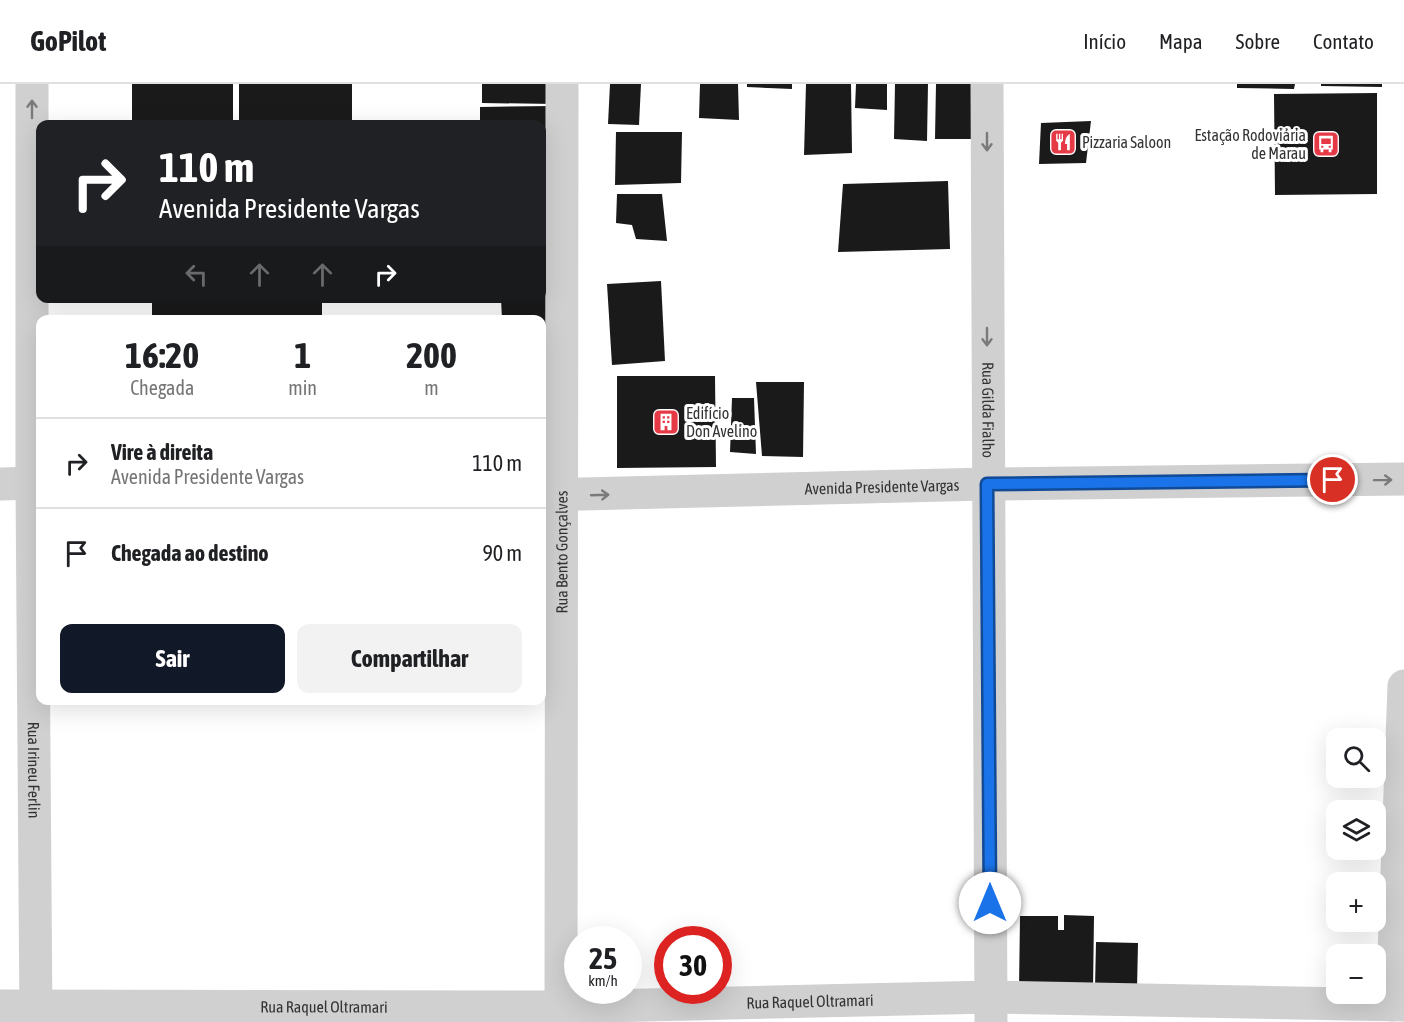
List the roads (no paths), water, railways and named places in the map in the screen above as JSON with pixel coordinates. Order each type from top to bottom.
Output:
[{"type":"street","name":"Rua Irineu Ferlin","points":[[32,84],[24,483],[36,1014]]},
{"type":"street","name":"Rua Bento Gonçalves","points":[[562,84],[552,495],[562,1014]]},
{"type":"street","name":"Rua Gilda Fialho","points":[[987,84],[991,1009]]},
{"type":"street","name":"Avenida Presidente Vargas","points":[[552,495],[987,484],[1404,479]]},
{"type":"street","points":[[1398,1005],[1404,686]]},
{"type":"street","name":"Rua Raquel Oltramari","points":[[0,1006],[36,1014],[562,1014],[1398,1005]]},
{"type":"place","name":"Pizzaria Saloon","points":[[1063,142]]},
{"type":"place","name":"Estação Rodoviária de Marau","points":[[1326,144]]},
{"type":"place","name":"Edifício Don Avelino","points":[[666,422]]}]
